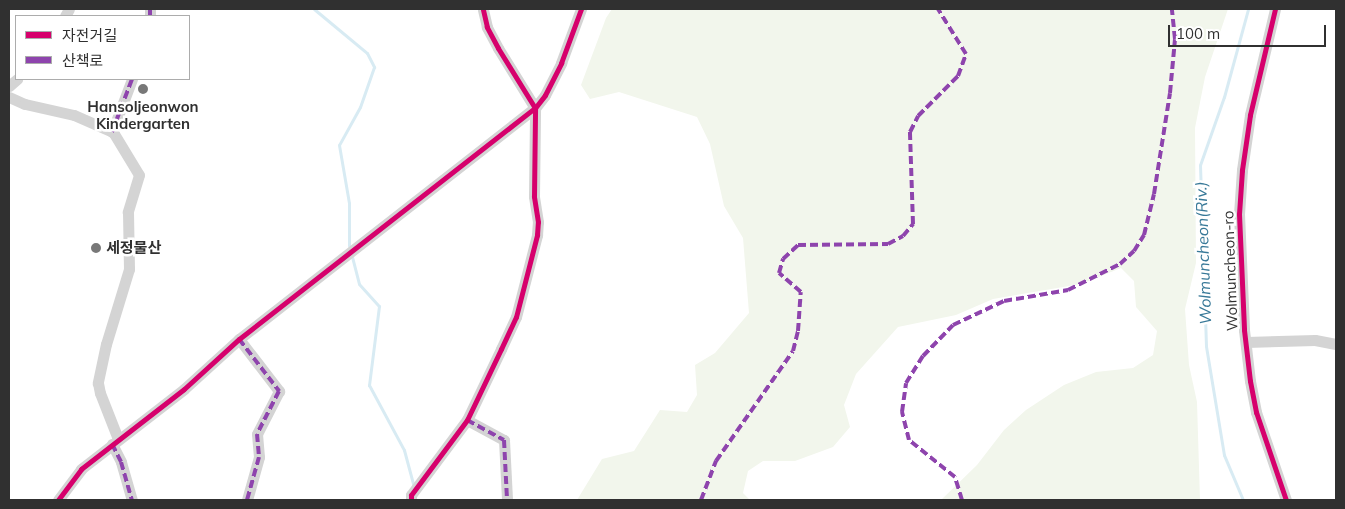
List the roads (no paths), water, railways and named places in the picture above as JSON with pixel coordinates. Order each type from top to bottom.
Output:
[{"type":"street","points":[[411,498],[467,420],[516,317],[537,235],[538,222],[534,196],[535,108],[498,48],[487,27],[483,9]]},
{"type":"street","points":[[58,500],[81,470],[184,389],[239,339],[535,108],[545,95],[561,63],[581,9]]},
{"type":"street","name":"Wolmuncheon-ro","points":[[1275,9],[1250,116],[1242,170],[1240,233],[1246,342],[1256,412],[1286,500]]},
{"type":"street","points":[[112,132],[132,80]]},
{"type":"street","points":[[9,97],[25,104],[74,115],[112,132],[139,176],[128,212],[129,269],[106,344],[98,383],[132,500]]},
{"type":"street","points":[[239,339],[279,391],[257,434],[259,457],[247,500]]},
{"type":"street","points":[[1246,342],[1315,340],[1336,344]]},
{"type":"street","points":[[467,420],[504,440],[507,500]]},
{"type":"waterway","points":[[314,9],[367,53],[374,67],[360,107],[339,145],[349,203],[349,245],[359,284],[379,306],[369,385],[404,450],[414,488]]},
{"type":"waterway","name":"Wolmuncheon(Riv.)","points":[[1243,500],[1224,455],[1206,346],[1200,165],[1224,97],[1248,9]]},
{"type":"place","name":"Hansoljeonwon Kindergarten","points":[[143,89]]},
{"type":"place","name":"세정물산","points":[[96,248]]}]
